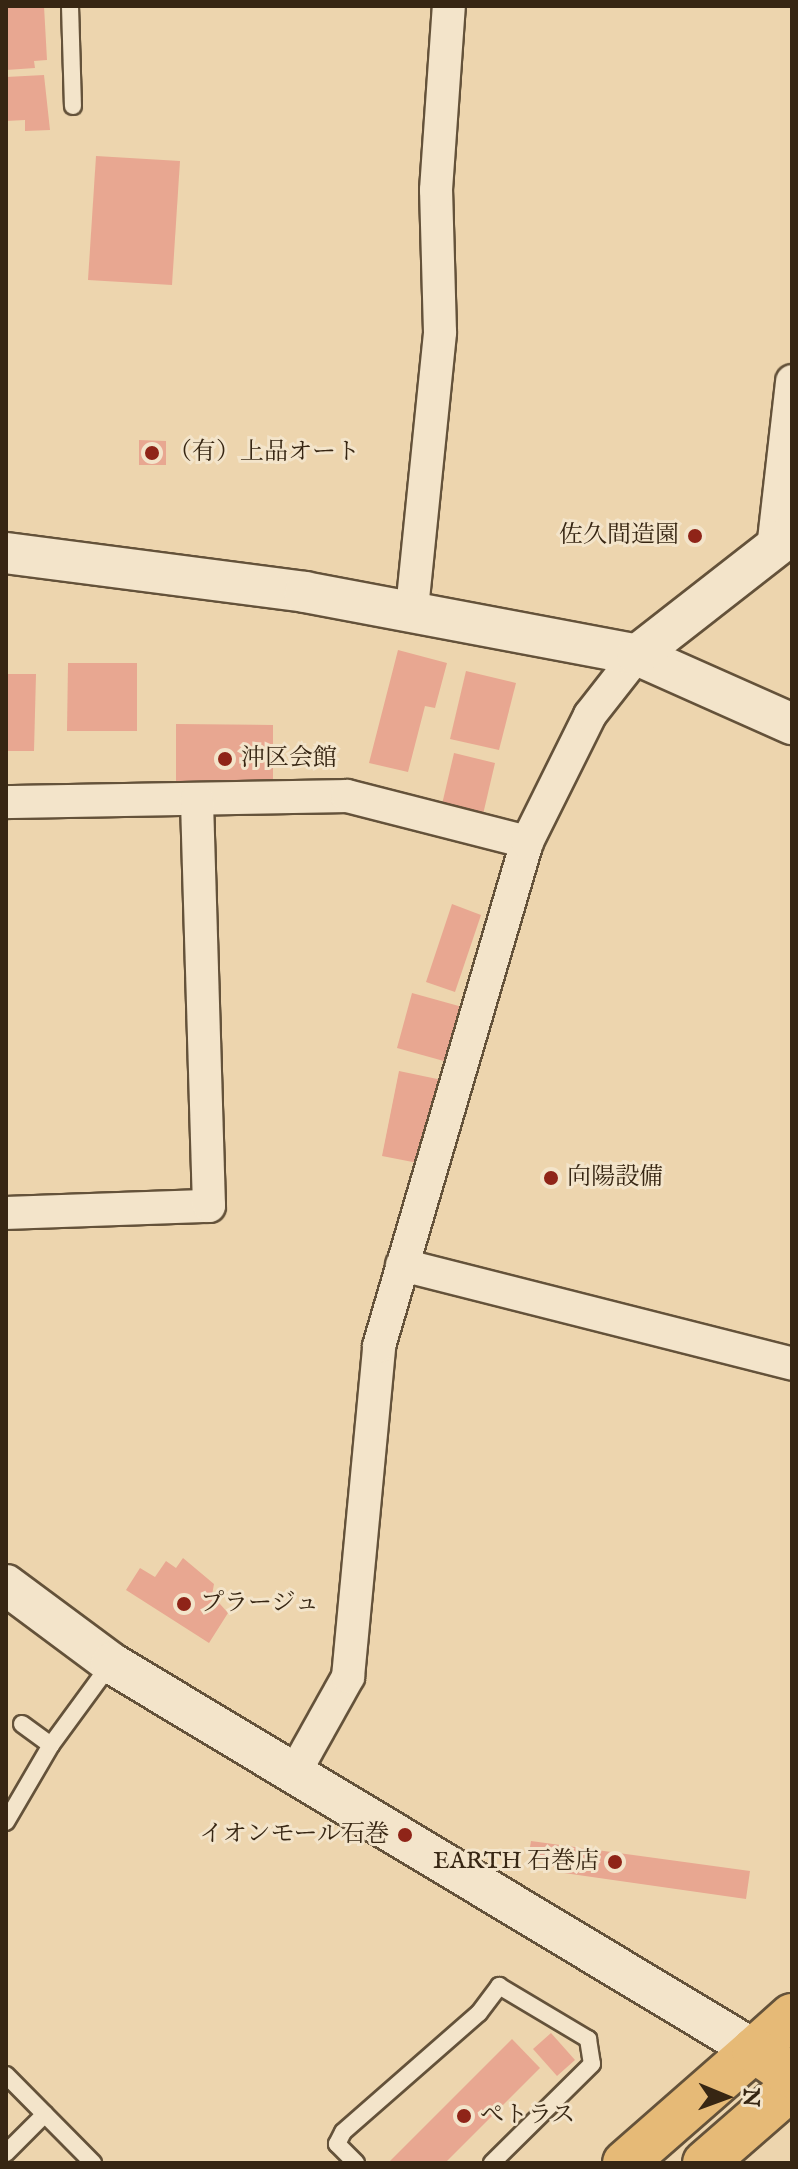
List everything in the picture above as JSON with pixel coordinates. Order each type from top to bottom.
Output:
[{"type":"main road","points":[[625,2163],[792,2016]]},
{"type":"main road","points":[[754,2050],[792,2076]]},
{"type":"main road","points":[[705,2163],[792,2087]]},
{"type":"street","points":[[412,609],[440,332],[436,190],[449,6]]},
{"type":"street","points":[[296,1770],[348,1677],[379,1346],[527,842],[590,715],[637,655],[782,542],[792,381]]},
{"type":"street","points":[[6,553],[412,609],[637,655],[792,724]]},
{"type":"street","points":[[6,802],[347,796],[527,842]]},
{"type":"street","points":[[6,1213],[209,1206],[197,799]]},
{"type":"street","points":[[402,1265],[792,1364]]},
{"type":"street","points":[[6,1585],[111,1663],[296,1770],[754,2050]]},
{"type":"lane","points":[[70,6],[73,106]]},
{"type":"lane","points":[[6,1822],[51,1745],[111,1663]]},
{"type":"lane","points":[[22,1724],[51,1745]]},
{"type":"lane","points":[[356,2163],[337,2144],[343,2132],[479,2013],[499,1986],[588,2039],[592,2064],[492,2163]]},
{"type":"lane","points":[[6,2075],[93,2163]]},
{"type":"lane","points":[[6,2153],[45,2114]]},
{"type":"building","points":[[6,6],[44,6],[47,60],[34,61],[35,68],[6,70]]},
{"type":"building","points":[[44,75],[50,130],[25,131],[25,120],[6,121],[6,77]]},
{"type":"building","points":[[96,156],[180,161],[172,285],[88,280]]},
{"type":"building","name":"（有）上品オート","points":[[139,440],[166,441],[166,465],[139,465]]},
{"type":"building","points":[[398,650],[447,663],[435,708],[425,706],[408,772],[369,763]]},
{"type":"building","points":[[68,663],[137,663],[137,731],[67,731]]},
{"type":"building","points":[[466,671],[516,683],[499,750],[450,739]]},
{"type":"building","points":[[6,674],[36,674],[34,751],[6,751]]},
{"type":"building","name":"沖区会館","points":[[176,724],[273,725],[273,793],[176,793]]},
{"type":"building","points":[[454,753],[495,763],[481,823],[440,813]]},
{"type":"building","points":[[452,904],[481,915],[455,992],[426,982]]},
{"type":"building","points":[[412,993],[466,1008],[451,1063],[397,1048]]},
{"type":"building","points":[[399,1071],[442,1080],[423,1164],[382,1156]]},
{"type":"building","name":"プラージュ","points":[[183,1558],[214,1584],[212,1595],[228,1613],[209,1643],[126,1590],[140,1568],[155,1577],[166,1561],[176,1568]]},
{"type":"building","name":"EARTH 石巻店","points":[[531,1841],[750,1871],[746,1899],[564,1873],[529,1853]]},
{"type":"building","points":[[551,2033],[575,2060],[557,2076],[533,2049]]},
{"type":"building","name":"ぺトラス","points":[[512,2039],[540,2068],[445,2163],[388,2163]]},
{"type":"place","name":"（有）上品オート","points":[[152,453]]},
{"type":"place","name":"佐久間造園","points":[[695,536]]},
{"type":"place","name":"沖区会館","points":[[225,759]]},
{"type":"place","name":"向陽設備","points":[[551,1178]]},
{"type":"place","name":"プラージュ","points":[[184,1604]]},
{"type":"place","name":"イオンモール石巻","points":[[405,1835]]},
{"type":"place","name":"EARTH 石巻店","points":[[615,1862]]},
{"type":"place","name":"ぺトラス","points":[[464,2116]]}]
